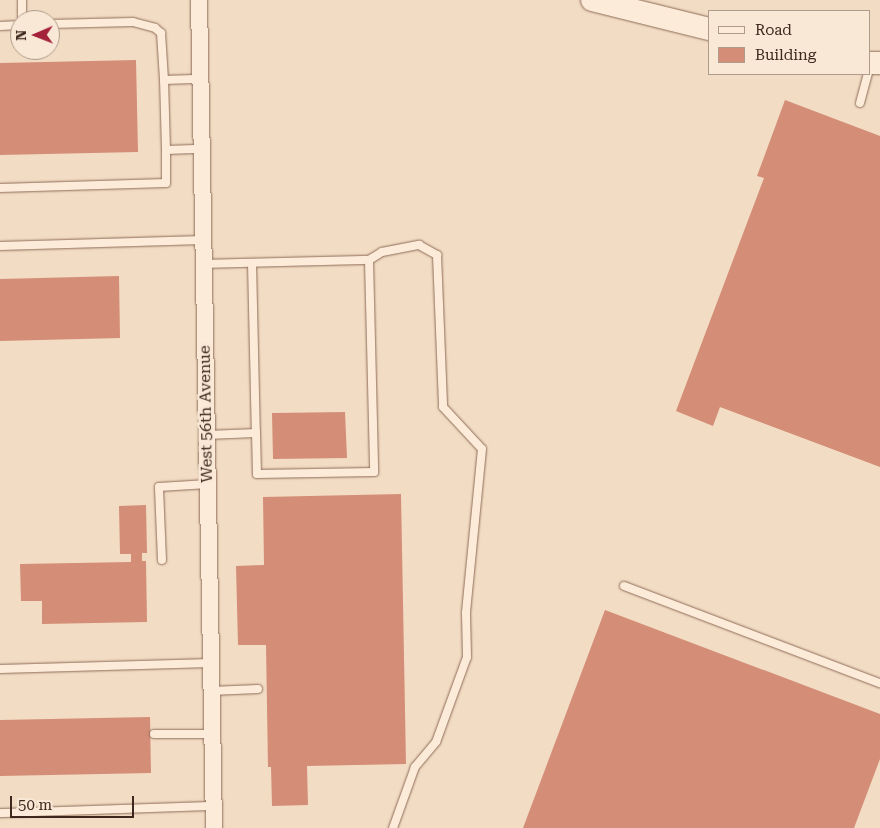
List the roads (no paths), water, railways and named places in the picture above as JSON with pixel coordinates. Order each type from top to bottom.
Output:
[{"type":"street","name":"West 56th Avenue","points":[[199,0],[214,828]]},
{"type":"street","points":[[592,0],[708,29]]},
{"type":"lane","points":[[0,188],[166,183],[161,33],[155,28],[133,22],[60,24]]},
{"type":"lane","points":[[860,104],[873,67]]},
{"type":"lane","points":[[164,80],[200,79]]},
{"type":"lane","points":[[166,150],[202,149]]},
{"type":"lane","points":[[0,246],[203,240]]},
{"type":"lane","points":[[204,264],[369,260],[382,252],[419,245],[438,255],[443,407],[482,449],[466,613],[467,657],[436,742],[416,767],[393,828]]},
{"type":"lane","points":[[252,263],[257,474],[374,472],[369,260]]},
{"type":"lane","points":[[207,435],[256,433]]},
{"type":"lane","points":[[162,560],[159,487],[208,484]]},
{"type":"lane","points":[[624,586],[880,683]]},
{"type":"lane","points":[[0,669],[211,663]]},
{"type":"lane","points":[[211,692],[258,689]]},
{"type":"lane","points":[[154,734],[212,734]]},
{"type":"lane","points":[[0,813],[214,806]]}]
